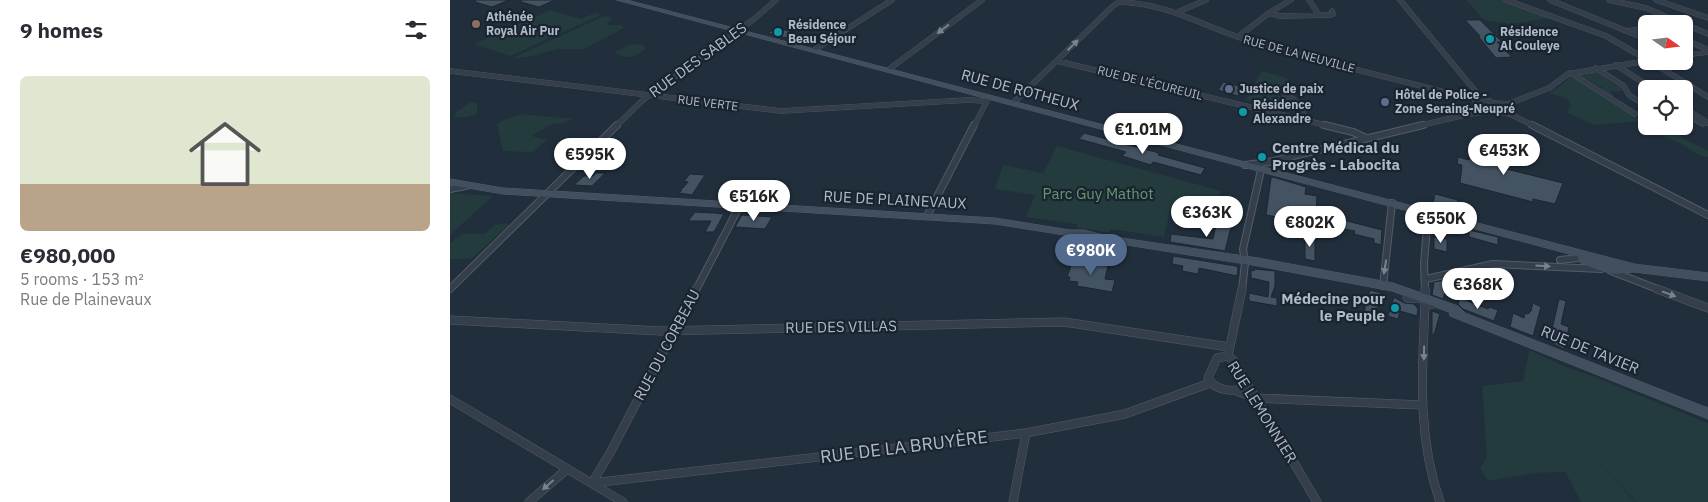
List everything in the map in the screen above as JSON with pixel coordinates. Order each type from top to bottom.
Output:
[{"type":"street","name":"RUE DE ROTHEUX","points":[[620,0],[973,92],[988,99],[1014,104],[1245,165],[1265,164],[1276,173],[1553,246]]},
{"type":"street","name":"RUE DES SABLES","points":[[450,289],[648,96],[776,0]]},
{"type":"street","points":[[814,50],[892,0]]},
{"type":"street","points":[[888,70],[982,0]]},
{"type":"street","points":[[1180,11],[1206,0]]},
{"type":"street","points":[[1238,37],[1269,13],[1291,0]]},
{"type":"street","points":[[1309,0],[1318,15]]},
{"type":"street","points":[[1400,0],[1477,98],[1708,216]]},
{"type":"street","points":[[1506,0],[1606,36],[1638,55]]},
{"type":"street","points":[[1550,0],[1638,35]]},
{"type":"street","points":[[1609,0],[1646,8],[1661,14],[1676,7]]},
{"type":"street","points":[[1656,0],[1708,18]]},
{"type":"street","points":[[1014,104],[1121,1]]},
{"type":"street","name":"RUE DE LA NEUVILLE","points":[[1121,1],[1140,1],[1180,11],[1238,37],[1460,96],[1477,98]]},
{"type":"street","points":[[1269,13],[1280,16],[1331,15],[1333,14],[1332,11]]},
{"type":"street","points":[[1693,28],[1708,34]]},
{"type":"street","points":[[1628,31],[1638,29]]},
{"type":"street","points":[[1693,44],[1708,51]]},
{"type":"street","points":[[1693,54],[1708,51]]},
{"type":"street","points":[[1700,53],[1708,58]]},
{"type":"street","name":"RUE DE L'ÉCUREUIL","points":[[1057,61],[1353,132],[1366,138]]},
{"type":"street","points":[[1477,98],[1478,108],[1507,105],[1548,88],[1571,73],[1638,61]]},
{"type":"street","points":[[1616,65],[1639,80]]},
{"type":"street","points":[[1596,68],[1624,86],[1629,95],[1638,101]]},
{"type":"street","points":[[1663,70],[1708,97]]},
{"type":"street","name":"RUE VERTE","points":[[450,71],[781,111],[988,99]]},
{"type":"street","points":[[1571,73],[1635,114]]},
{"type":"street","points":[[968,100],[973,92]]},
{"type":"street","points":[[1285,96],[1292,98],[1304,110],[1302,120]]},
{"type":"street","name":"RUE DE LA NEUVILLE","points":[[1460,96],[1477,98]]},
{"type":"street","points":[[1472,113],[1477,98]]},
{"type":"street","points":[[927,216],[988,99]]},
{"type":"street","points":[[1507,105],[1510,114]]},
{"type":"street","points":[[1265,164],[1493,107]]},
{"type":"street","points":[[1693,114],[1708,124]]},
{"type":"street","points":[[1693,118],[1708,124]]},
{"type":"street","name":"RUE LEMONNIER","points":[[1265,164],[1242,248],[1244,260],[1241,298],[1228,356],[1236,364],[1317,502]]},
{"type":"street","name":"RUE DE PLAINEVAUX","points":[[450,182],[503,191],[987,220],[1070,233],[1093,240],[1108,239],[1244,260],[1383,286],[1405,291],[1425,301]]},
{"type":"street","points":[[450,189],[466,186]]},
{"type":"street","points":[[1383,286],[1392,204]]},
{"type":"street","name":"RUE DU CORBEAU","points":[[592,483],[610,453],[740,205]]},
{"type":"street","points":[[1428,213],[1424,267],[1426,280],[1422,405],[1425,449],[1440,502]]},
{"type":"street","points":[[1553,246],[1592,263]]},
{"type":"street","points":[[1553,246],[1559,254],[1560,260],[1568,267]]},
{"type":"street","points":[[1553,246],[1608,270],[1708,308]]},
{"type":"street","points":[[1560,260],[1579,257]]},
{"type":"street","points":[[1426,280],[1493,264],[1568,267],[1592,263],[1708,277]]},
{"type":"street","points":[[1608,270],[1623,271],[1634,268]]},
{"type":"street","name":"RUE DE PLAINEVAUX","points":[[1383,286],[1407,298],[1425,301]]},
{"type":"street","name":"RUE DE TAVIER","points":[[1425,301],[1441,304],[1454,309],[1460,314]]},
{"type":"street","name":"RUE DE TAVIER","points":[[1425,301],[1708,414]]},
{"type":"street","name":"RUE DES VILLAS","points":[[450,320],[674,331],[1064,322],[1229,347]]},
{"type":"street","points":[[1228,356],[1220,356],[1214,360],[1209,372],[1208,378],[1210,383],[1255,398],[1422,405]]},
{"type":"street","points":[[1237,391],[1244,388],[1244,380]]},
{"type":"street","name":"RUE DE LA BRUYÈRE","points":[[592,483],[1026,433],[1125,414],[1210,383]]},
{"type":"street","points":[[450,399],[623,502]]},
{"type":"street","points":[[1013,502],[1026,433]]},
{"type":"street","points":[[529,502],[567,469]]},
{"type":"green space","points":[[1466,0],[1503,0],[1550,18],[1510,24],[1484,20]]},
{"type":"green space","points":[[550,10],[581,19],[595,13],[601,15],[510,56],[474,44]]},
{"type":"green space","points":[[604,16],[613,17],[607,25],[622,25],[624,28],[584,49],[558,49],[527,57],[512,58]]},
{"type":"green space","points":[[641,44],[647,48],[631,57],[623,57],[615,52],[628,45]]},
{"type":"green space","points":[[1262,71],[1289,79],[1282,91],[1276,93],[1295,110],[1294,112],[1245,100]]},
{"type":"green space","points":[[1596,71],[1615,85],[1621,87],[1622,91],[1610,91],[1613,96],[1610,96],[1600,89],[1603,88],[1579,75]]},
{"type":"green space","points":[[1570,77],[1578,79],[1638,118],[1638,121],[1594,125],[1566,112],[1571,107],[1569,101],[1548,92],[1559,87]]},
{"type":"green space","points":[[470,102],[477,103],[477,114],[468,117],[455,117],[454,114]]},
{"type":"green space","points":[[521,114],[573,119],[564,123],[552,124],[534,134],[532,136],[547,140],[533,152],[503,151],[497,124]]},
{"type":"green space","points":[[1660,135],[1679,135],[1708,151],[1708,157],[1700,156],[1682,144]]},
{"type":"green space","name":"Parc Guy Mathot","points":[[1057,146],[1221,191],[1213,214],[1170,210],[1164,237],[1110,229],[1109,233],[1077,227],[1077,224],[1026,217],[1035,195],[995,189],[1003,165],[1043,173]]},
{"type":"green space","points":[[450,193],[493,196],[450,235]]},
{"type":"green space","points":[[505,223],[509,225],[471,259],[450,259],[450,243],[462,234],[485,234],[494,225]]},
{"type":"green space","points":[[1529,350],[1566,367],[1708,423],[1708,502],[1636,502],[1588,450],[1635,502],[1581,502],[1565,472],[1534,473],[1488,481],[1480,469],[1487,456],[1482,386],[1523,381]]},
{"type":"building","points":[[475,0],[509,0],[492,7],[475,2]]},
{"type":"building","points":[[521,0],[555,0],[539,7],[521,2]]},
{"type":"building","name":"Résidence Al Couleye","points":[[1465,20],[1480,20],[1502,42],[1497,42],[1512,57],[1496,58],[1478,36],[1480,36]]},
{"type":"building","points":[[776,28],[800,34],[791,39],[768,33]]},
{"type":"building","name":"Justice de paix","points":[[1223,82],[1239,86],[1238,88],[1242,89],[1238,96],[1218,90]]},
{"type":"building","points":[[1084,133],[1159,153],[1158,155],[1205,168],[1201,175],[1153,162],[1151,165],[1122,156],[1126,152],[1079,139]]},
{"type":"building","points":[[1472,139],[1500,146],[1498,167],[1563,183],[1555,204],[1533,199],[1533,202],[1460,183],[1462,165],[1457,164],[1458,157],[1469,160]]},
{"type":"building","points":[[1374,142],[1376,144],[1373,154],[1355,150],[1356,146]]},
{"type":"building","points":[[596,173],[605,173],[592,186],[574,185],[584,176],[593,176]]},
{"type":"building","points":[[690,174],[705,175],[692,195],[679,193],[682,190],[680,188],[683,188],[688,182],[684,181]]},
{"type":"building","points":[[1271,178],[1306,187],[1305,194],[1317,196],[1316,213],[1382,230],[1381,245],[1374,243],[1374,239],[1354,234],[1355,231],[1266,215]]},
{"type":"building","points":[[1435,194],[1458,200],[1457,210],[1461,211],[1460,216],[1436,210],[1437,205],[1433,204]]},
{"type":"building","points":[[695,212],[724,214],[714,232],[705,232],[711,221],[688,221]]},
{"type":"building","points":[[742,215],[772,217],[765,229],[735,227]]},
{"type":"building","points":[[1217,221],[1232,223],[1225,251],[1170,242],[1171,234],[1213,239]]},
{"type":"building","points":[[1469,230],[1498,237],[1498,245],[1469,237]]},
{"type":"building","points":[[1305,235],[1315,236],[1315,261],[1305,259]]},
{"type":"building","points":[[1434,237],[1447,239],[1447,252],[1434,249]]},
{"type":"building","points":[[1173,256],[1236,266],[1238,268],[1237,276],[1199,268],[1198,274],[1182,271],[1183,266],[1172,264]]},
{"type":"building","points":[[1073,260],[1108,266],[1105,279],[1115,280],[1112,292],[1077,286],[1078,282],[1069,281],[1070,277],[1067,277]]},
{"type":"building","points":[[1254,269],[1275,271],[1275,286],[1271,297],[1277,298],[1277,306],[1249,301],[1249,293],[1268,297],[1269,282],[1251,278],[1251,270],[1254,271]]},
{"type":"building","points":[[1450,279],[1450,294],[1445,293],[1443,299],[1432,295],[1434,282]]},
{"type":"building","points":[[1370,290],[1381,293],[1374,320],[1365,317],[1365,295],[1368,296]]},
{"type":"building","points":[[1394,297],[1404,303],[1414,304],[1418,309],[1417,316],[1400,311],[1398,319],[1388,316]]},
{"type":"building","points":[[1460,298],[1488,309],[1489,307],[1498,310],[1494,321],[1463,309],[1458,304]]},
{"type":"building","points":[[1559,299],[1566,301],[1561,324],[1569,327],[1564,349],[1549,342]]},
{"type":"building","points":[[1533,303],[1541,307],[1533,336],[1510,327],[1513,313],[1524,318],[1525,313],[1528,314],[1531,311]]},
{"type":"building","points":[[1432,311],[1440,314],[1434,335],[1432,334]]},
{"type":"place","name":"Athénée Royal Air Pur","points":[[476,24]]},
{"type":"place","name":"Résidence Beau Séjour","points":[[778,32]]},
{"type":"place","name":"Résidence Al Couleye","points":[[1490,39]]},
{"type":"place","name":"Justice de paix","points":[[1229,89]]},
{"type":"place","name":"Hôtel de Police - Zone Seraing-Neupré","points":[[1385,102]]},
{"type":"place","name":"Résidence Alexandre","points":[[1243,112]]},
{"type":"place","name":"Centre Médical du Progrès - Labocita","points":[[1262,157]]},
{"type":"place","name":"Médecine pour le Peuple","points":[[1395,308]]}]
